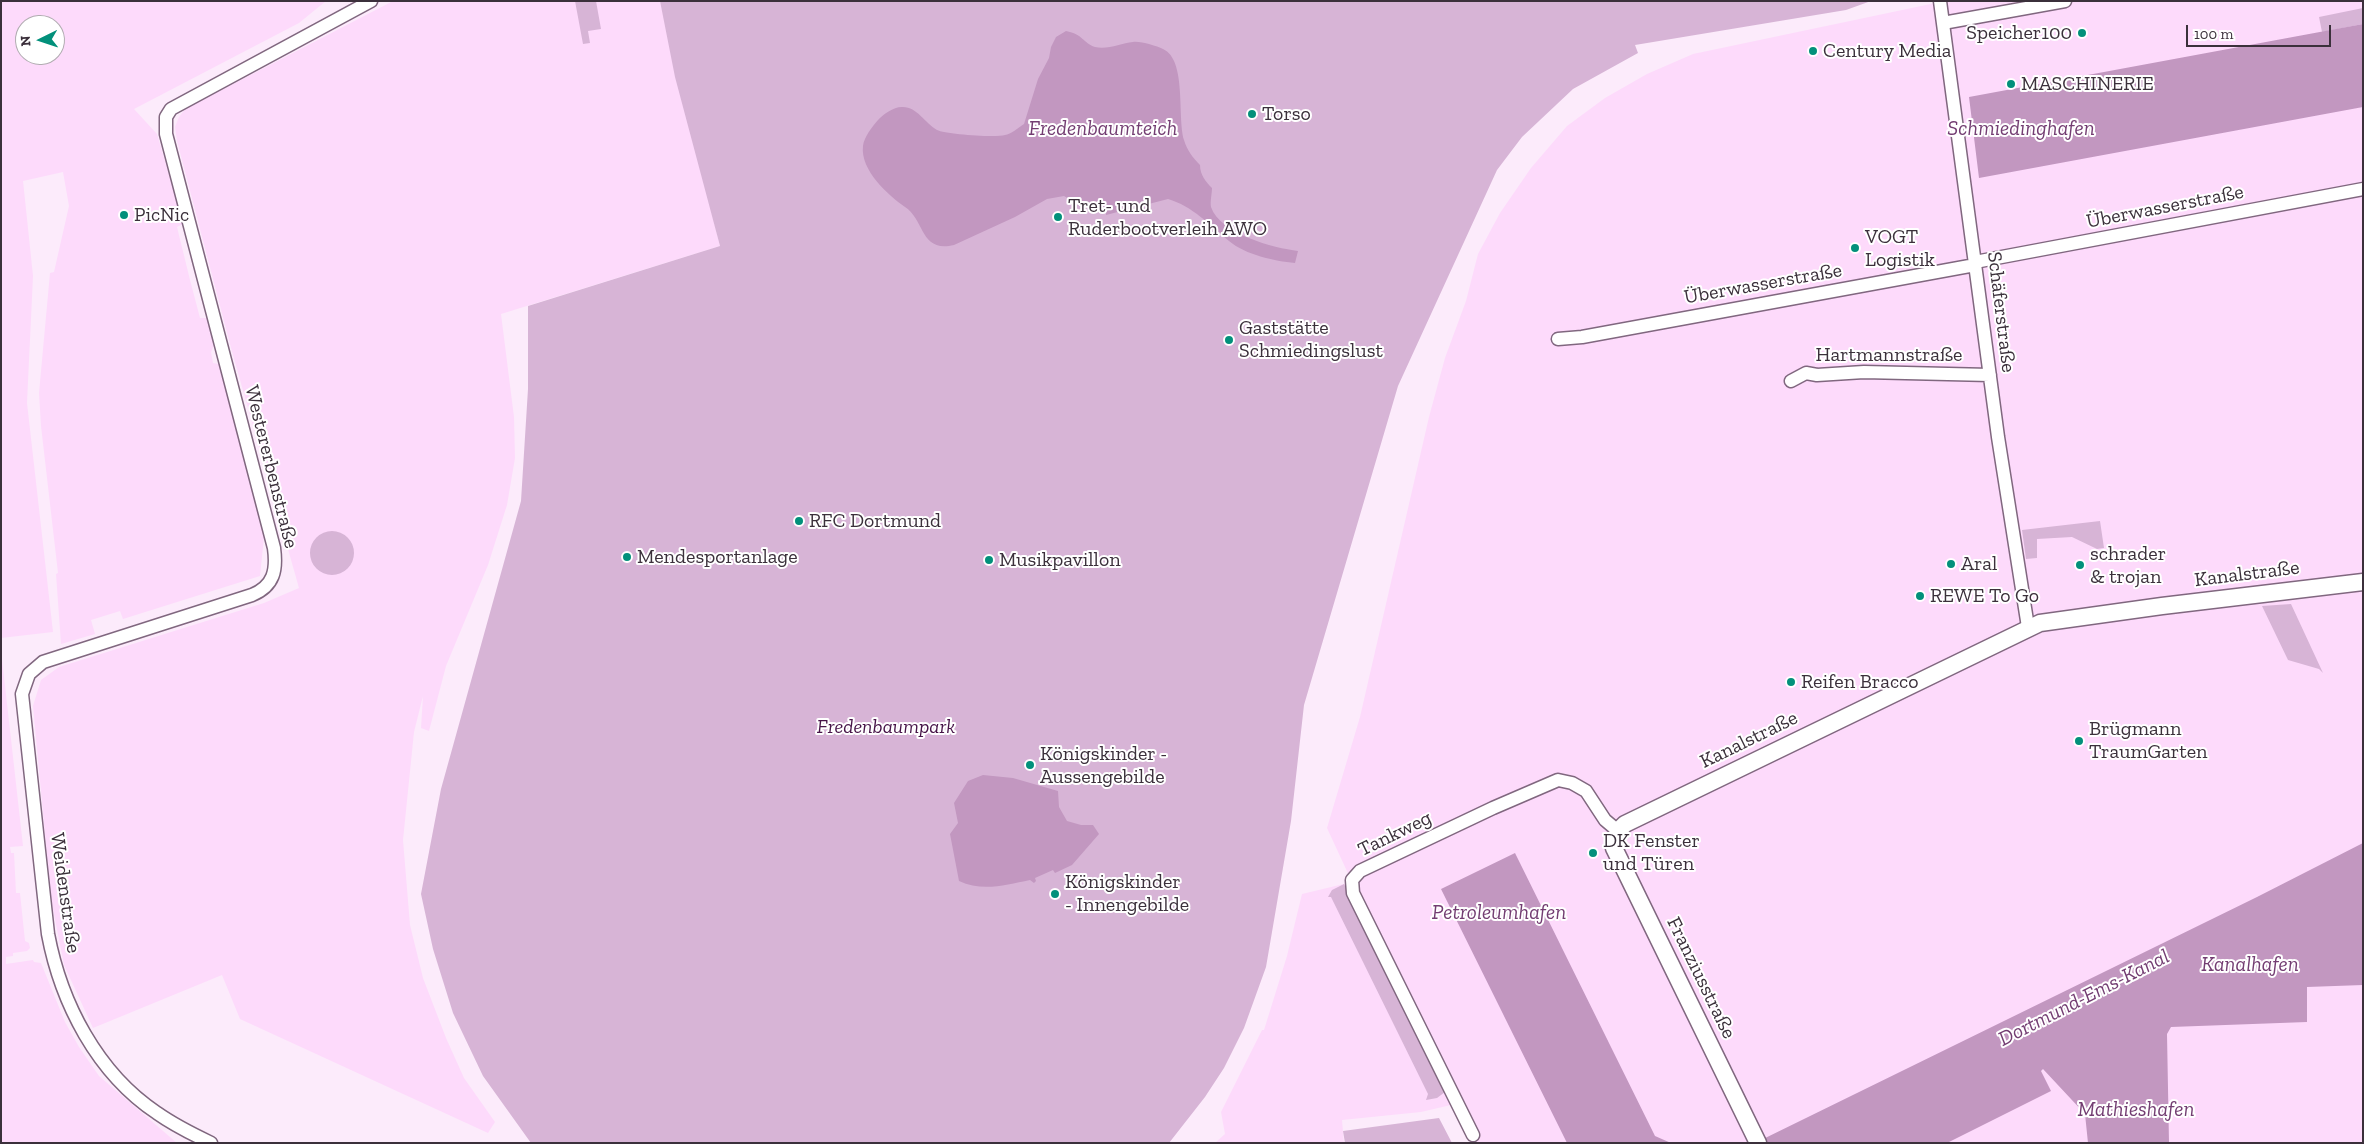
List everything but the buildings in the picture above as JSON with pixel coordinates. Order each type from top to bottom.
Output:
[{"type":"main road","name":"Kanalstraße","points":[[1618,832],[1625,824],[2028,627],[2040,623],[2154,607],[2363,582]]},
{"type":"main road","name":"Franziusstraße","points":[[1618,832],[1614,848],[1757,1140]]},
{"type":"street","name":"Westererbenstraße","points":[[30,674],[43,662],[252,595],[266,586],[273,578],[276,564],[274,548],[166,134],[166,118],[171,109],[371,1]]},
{"type":"street","name":"Schäferstraße","points":[[1940,1],[1990,375],[2024,614],[2028,627]]},
{"type":"street","points":[[1944,23],[2065,1]]},
{"type":"street","name":"Überwasserstraße","points":[[1558,339],[1582,338],[2363,189]]},
{"type":"street","name":"Hartmannstraße","points":[[1791,381],[1806,373],[1817,375],[1864,372],[1990,375]]},
{"type":"street","name":"Weidenstraße","points":[[30,674],[22,694],[48,934],[52,954],[70,1006],[94,1048],[117,1078],[155,1112],[177,1126],[211,1143]]},
{"type":"street","name":"Tankweg","points":[[1472,1135],[1353,893],[1352,880],[1360,871],[1493,808],[1558,780],[1572,783],[1586,791],[1605,820],[1618,832]]},
{"type":"shaded area","points":[[1,1],[326,1],[299,23],[134,109],[157,134],[183,224],[177,227],[190,280],[200,318],[207,318],[214,345],[211,352],[213,363],[219,364],[264,537],[260,576],[123,619],[120,611],[91,620],[95,634],[61,644],[56,574],[58,573],[39,393],[50,273],[54,272],[69,206],[63,172],[23,181],[33,276],[27,403],[53,632],[1,638]]},
{"type":"shaded area","points":[[393,1],[660,1],[720,246],[501,314],[514,417],[515,458],[507,505],[488,565],[446,666],[429,731],[421,728],[423,696],[414,732],[403,840],[410,925],[423,978],[464,1078],[495,1122],[488,1133],[240,1019],[222,975],[93,1028],[64,965],[51,899],[33,706],[41,680],[59,667],[264,603],[299,588],[231,348],[177,141],[175,127],[185,109]]},
{"type":"shaded area","points":[[1945,1],[2363,1],[2363,1143],[1472,1143],[1451,1105],[1421,1112],[1342,1120],[1344,1143],[1215,1143],[1225,1134],[1221,1112],[1262,1030],[1264,1030],[1287,956],[1302,894],[1352,882],[1327,828],[1360,717],[1429,417],[1445,358],[1466,301],[1478,254],[1500,213],[1531,168],[1567,126],[1605,98],[1647,74],[1693,54]]},
{"type":"shaded area","points":[[1,650],[23,846],[10,847],[11,853],[14,853],[16,893],[20,893],[25,941],[29,943],[30,948],[27,951],[13,953],[13,956],[6,957],[6,964],[33,960],[34,962],[41,963],[65,1022],[99,1076],[177,1143],[1,1143]]},
{"type":"green space","points":[[575,1],[596,1],[601,29],[588,31],[590,43],[583,44]]},
{"type":"green space","name":"Fredenbaumpark","points":[[660,1],[1871,1],[1846,10],[1635,45],[1638,53],[1573,89],[1522,137],[1497,170],[1398,386],[1304,705],[1291,821],[1266,967],[1244,1028],[1224,1068],[1205,1097],[1169,1143],[531,1143],[483,1076],[453,1013],[433,949],[421,894],[441,789],[521,501],[528,389],[528,306],[720,246],[675,77]]},
{"type":"green space","points":[[2363,8],[2363,24],[2322,32],[2319,17]]},
{"type":"green space","points":[[2100,521],[2104,548],[2097,549],[2072,537],[2037,539],[2037,558],[2026,559],[2022,530]]},
{"type":"green space","points":[[328,531],[336,531],[348,537],[354,553],[348,569],[336,575],[328,575],[316,569],[310,557],[310,549],[316,537]]},
{"type":"green space","points":[[2291,604],[2323,673],[2319,669],[2288,660],[2262,606]]},
{"type":"green space","points":[[1344,884],[1445,1092],[1437,1098],[1426,1100],[1428,1094],[1331,897],[1328,897],[1332,890]]},
{"type":"green space","points":[[1439,1118],[1452,1143],[1345,1143],[1343,1131]]},
{"type":"water","name":"Schmiedinghafen","points":[[2363,24],[2363,107],[1979,178],[1969,97]]},
{"type":"water","name":"Fredenbaumteich","points":[[1066,31],[1076,34],[1095,47],[1105,48],[1140,42],[1163,49],[1171,55],[1178,76],[1184,140],[1190,154],[1200,165],[1204,178],[1212,188],[1211,207],[1216,217],[1236,232],[1249,238],[1276,247],[1298,251],[1295,263],[1269,259],[1252,254],[1236,246],[1193,211],[1168,199],[1106,215],[1106,211],[1074,202],[1064,196],[1047,199],[1015,217],[954,245],[943,246],[929,240],[911,213],[883,189],[870,173],[863,155],[863,146],[869,132],[886,113],[903,107],[913,110],[937,130],[981,136],[1000,136],[1010,133],[1024,124],[1038,79],[1049,58],[1051,47],[1056,37]]},
{"type":"water","points":[[983,775],[1013,778],[1058,791],[1059,807],[1067,821],[1081,825],[1093,825],[1099,834],[1072,865],[1055,873],[1053,870],[1035,878],[1036,881],[1034,883],[1030,880],[985,887],[959,881],[950,834],[958,823],[954,803],[968,781]]},
{"type":"water","name":"Kanalhafen","points":[[2363,843],[2363,985],[2307,987],[2307,1022],[2171,1027],[2167,1034],[2169,1143],[2088,1143],[2085,1114],[2043,1069],[2041,1071],[2051,1091],[1947,1143],[1755,1143],[2257,897]]},
{"type":"water","name":"Petroleumhafen","points":[[1515,853],[1655,1136],[1671,1143],[1567,1143],[1441,889]]},
{"type":"place","name":"Speicher100","points":[[2082,33]]},
{"type":"place","name":"Century Media","points":[[1813,51]]},
{"type":"place","name":"MASCHINERIE","points":[[2011,84]]},
{"type":"place","name":"Torso","points":[[1252,114]]},
{"type":"place","name":"PicNic","points":[[124,215]]},
{"type":"place","name":"Tret- und Ruderbootverleih AWO","points":[[1058,217]]},
{"type":"place","name":"VOGT Logistik","points":[[1855,248]]},
{"type":"place","name":"Gaststätte Schmiedingslust","points":[[1229,340]]},
{"type":"place","name":"RFC Dortmund","points":[[799,521]]},
{"type":"place","name":"Mendesportanlage","points":[[627,557]]},
{"type":"place","name":"Musikpavillon","points":[[989,560]]},
{"type":"place","name":"Aral","points":[[1951,564]]},
{"type":"place","name":"schrader & trojan","points":[[2080,565]]},
{"type":"place","name":"REWE To Go","points":[[1920,596]]},
{"type":"place","name":"Reifen Bracco","points":[[1791,682]]},
{"type":"place","name":"Brügmann TraumGarten","points":[[2079,741]]},
{"type":"place","name":"Königskinder - Aussengebilde","points":[[1030,765]]},
{"type":"place","name":"DK Fenster und Türen","points":[[1593,853]]},
{"type":"place","name":"Königskinder - Innengebilde","points":[[1055,894]]},
{"type":"water label","name":"Dortmund-Ems-Kanal","points":[[2084,998]]},
{"type":"water label","name":"Mathieshafen","points":[[2136,1110]]}]
